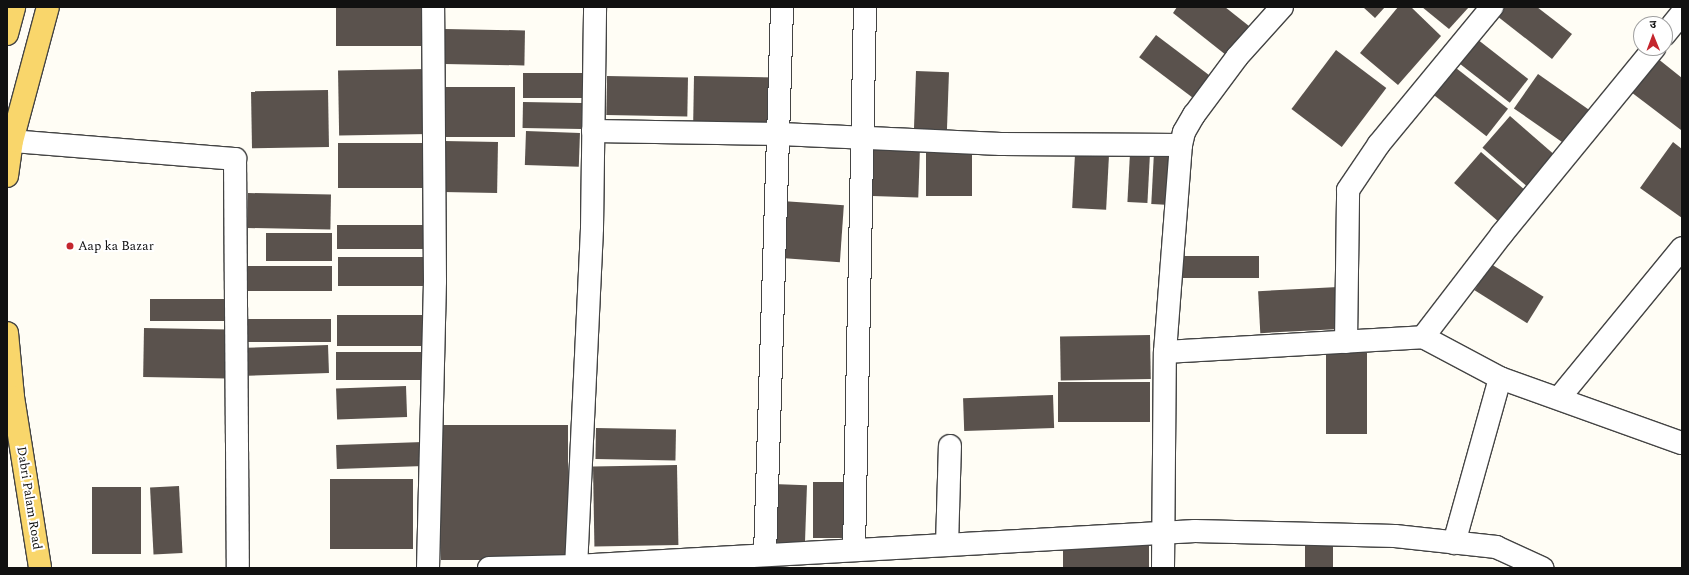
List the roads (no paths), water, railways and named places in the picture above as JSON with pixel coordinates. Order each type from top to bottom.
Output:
[{"type":"main road","points":[[7,34],[14,7]]},
{"type":"main road","points":[[7,176],[12,141],[48,7]]},
{"type":"main road","name":"Dabri Palam Road","points":[[7,333],[13,397],[40,568]]},
{"type":"street","points":[[428,568],[435,281],[433,7]]},
{"type":"street","points":[[576,567],[592,228],[595,7]]},
{"type":"street","points":[[765,555],[780,134],[782,7]]},
{"type":"street","points":[[854,550],[864,7]]},
{"type":"street","points":[[1164,568],[1165,352],[1181,145],[1184,132],[1194,115],[1238,57],[1282,7]]},
{"type":"street","points":[[1346,342],[1348,190],[1379,144],[1492,7]]},
{"type":"street","points":[[1673,24],[1682,13]]},
{"type":"street","points":[[1423,337],[1502,234],[1647,56]]},
{"type":"street","points":[[593,131],[780,134],[1001,144],[1181,145]]},
{"type":"street","points":[[12,141],[235,159],[238,568]]},
{"type":"street","points":[[1559,398],[1682,248]]},
{"type":"street","points":[[1165,352],[1423,337],[1500,378],[1682,443]]},
{"type":"street","points":[[1454,543],[1500,378]]},
{"type":"street","points":[[947,545],[950,446]]},
{"type":"street","points":[[489,568],[576,567],[1195,531],[1395,536],[1496,546],[1542,568]]},
{"type":"place","name":"Aap ka Bazar","points":[[70,246]]}]
